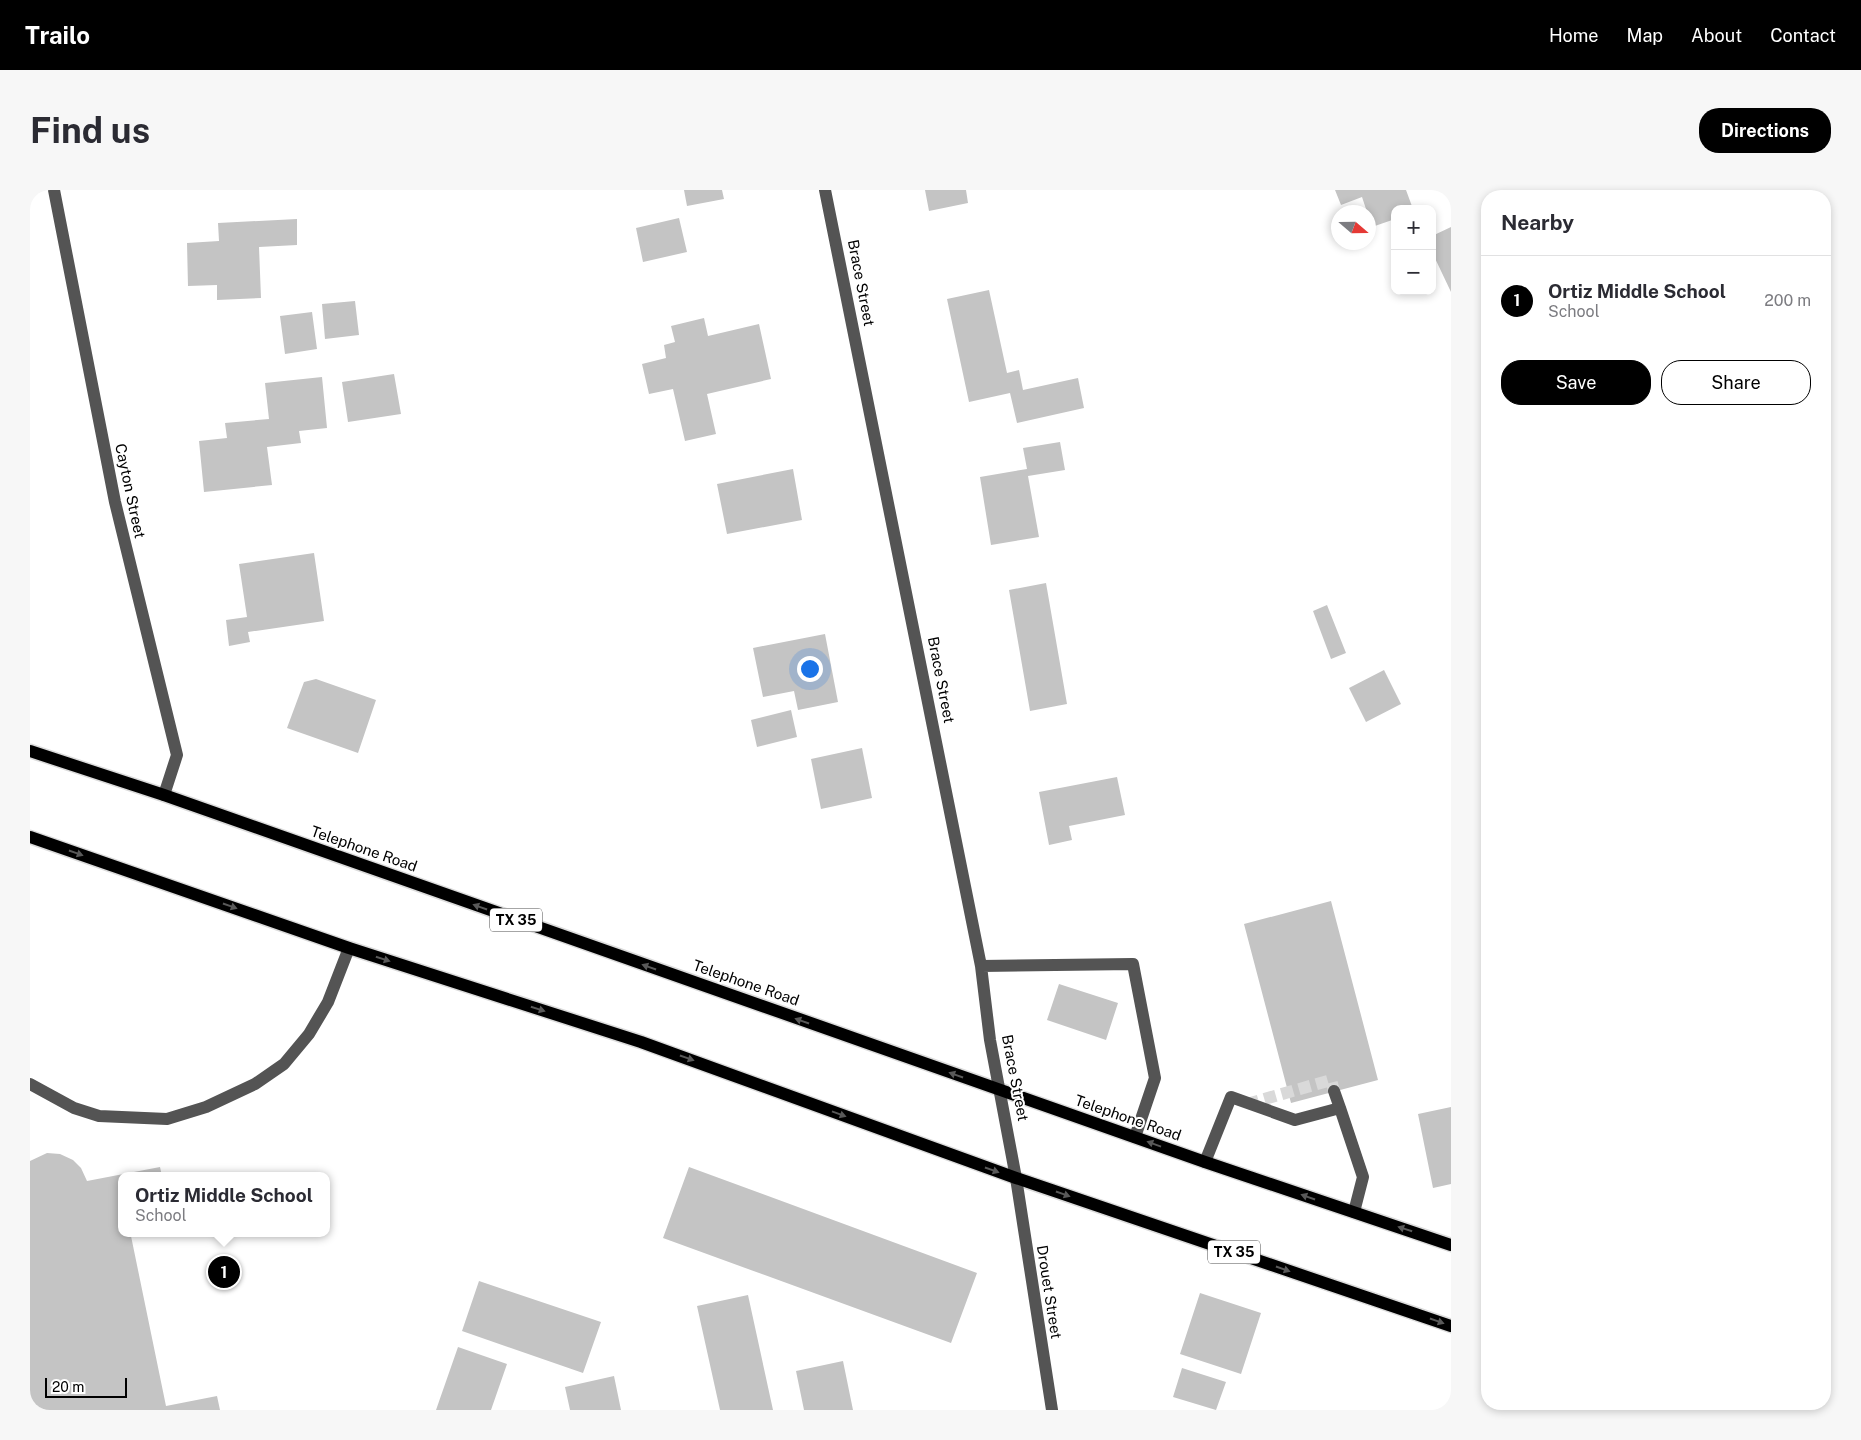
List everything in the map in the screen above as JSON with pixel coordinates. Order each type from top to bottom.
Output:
[{"type":"main road","name":"Telephone Road","points":[[30,751],[164,795],[1205,1162],[1451,1245]]},
{"type":"main road","name":"TX 35","points":[[30,837],[350,948],[649,1044],[1016,1178],[1451,1326]]},
{"type":"street","name":"Cayton Street","points":[[54,190],[115,502],[177,755],[164,795]]},
{"type":"street","name":"Brace Street","points":[[825,190],[981,966],[990,1040],[1002,1091],[1016,1178]]},
{"type":"street","points":[[30,1084],[74,1108],[98,1116],[167,1119],[206,1107],[256,1084],[284,1064],[308,1034],[328,1002],[350,948]]},
{"type":"street","points":[[981,966],[1133,964],[1155,1078],[1135,1137]]},
{"type":"street","points":[[1334,1091],[1364,1177],[1354,1212]]},
{"type":"street","points":[[1205,1162],[1231,1097],[1295,1120],[1340,1108]]},
{"type":"street","name":"Drouet Street","points":[[1016,1178],[1052,1410]]},
{"type":"building","points":[[684,190],[722,190],[724,199],[687,206]]},
{"type":"building","points":[[925,190],[966,190],[968,203],[929,211]]},
{"type":"building","points":[[1335,190],[1406,190],[1412,205],[1391,205],[1391,220],[1376,226],[1376,205],[1365,205],[1362,197],[1341,205]]},
{"type":"building","points":[[679,218],[687,252],[643,262],[636,228]]},
{"type":"building","points":[[297,219],[297,245],[259,247],[261,298],[217,300],[217,285],[188,286],[187,243],[219,241],[218,223]]},
{"type":"building","points":[[1451,227],[1451,292],[1436,260],[1436,234]]},
{"type":"building","points":[[989,290],[1007,373],[1019,370],[1023,390],[1078,378],[1084,408],[1017,423],[1010,393],[969,402],[947,299]]},
{"type":"building","points":[[355,301],[359,335],[325,339],[322,304]]},
{"type":"building","points":[[312,312],[317,349],[285,354],[280,316]]},
{"type":"building","points":[[704,318],[708,336],[759,324],[771,379],[707,394],[716,434],[685,441],[673,389],[649,394],[642,364],[666,358],[664,345],[675,342],[671,326]]},
{"type":"building","points":[[394,374],[401,414],[348,422],[342,382]]},
{"type":"building","points":[[322,377],[327,428],[299,431],[301,443],[267,447],[272,485],[204,492],[199,441],[227,438],[225,423],[269,419],[265,383]]},
{"type":"building","points":[[1060,442],[1065,470],[1028,476],[1039,537],[991,545],[980,477],[1027,469],[1023,448]]},
{"type":"building","points":[[793,469],[802,520],[727,534],[717,484]]},
{"type":"building","points":[[314,553],[324,621],[248,632],[250,642],[229,646],[226,620],[247,617],[239,564]]},
{"type":"building","points":[[1046,583],[1067,704],[1030,711],[1009,590]]},
{"type":"building","points":[[1327,605],[1346,653],[1331,659],[1313,611]]},
{"type":"building","points":[[825,634],[838,702],[798,710],[794,691],[763,697],[753,648]]},
{"type":"building","points":[[1384,670],[1401,704],[1366,722],[1349,688]]},
{"type":"building","points":[[316,679],[376,700],[358,753],[287,728],[304,682]]},
{"type":"building","points":[[791,710],[797,737],[757,747],[751,720]]},
{"type":"building","points":[[862,748],[872,798],[821,809],[811,759]]},
{"type":"building","points":[[1117,777],[1125,815],[1069,826],[1072,840],[1049,845],[1039,792]]},
{"type":"building","points":[[1331,901],[1378,1080],[1291,1103],[1244,924]]},
{"type":"building","points":[[1059,984],[1118,1003],[1106,1040],[1047,1020]]},
{"type":"building","points":[[1451,1107],[1451,1184],[1433,1188],[1418,1114]]},
{"type":"building","points":[[47,1153],[60,1154],[73,1160],[81,1168],[87,1181],[118,1175],[118,1237],[131,1237],[166,1406],[217,1396],[220,1410],[30,1410],[30,1161]]},
{"type":"building","points":[[160,1167],[161,1172],[134,1172]]},
{"type":"building","points":[[689,1167],[977,1273],[951,1343],[663,1238]]},
{"type":"building","points":[[479,1281],[601,1322],[583,1373],[462,1331]]},
{"type":"building","points":[[1200,1293],[1261,1313],[1241,1374],[1180,1354]]},
{"type":"building","points":[[748,1295],[773,1410],[720,1410],[697,1306]]},
{"type":"building","points":[[458,1347],[507,1364],[491,1410],[436,1410]]},
{"type":"building","points":[[843,1361],[853,1410],[804,1410],[796,1371]]},
{"type":"building","points":[[1182,1368],[1226,1382],[1216,1410],[1173,1397]]},
{"type":"building","points":[[614,1376],[621,1410],[570,1410],[565,1387]]},
{"type":"tunnel","points":[[1247,1104],[1331,1080],[1334,1091]]},
{"type":"place","name":"Ortiz Middle School","points":[[224,1272]]}]
